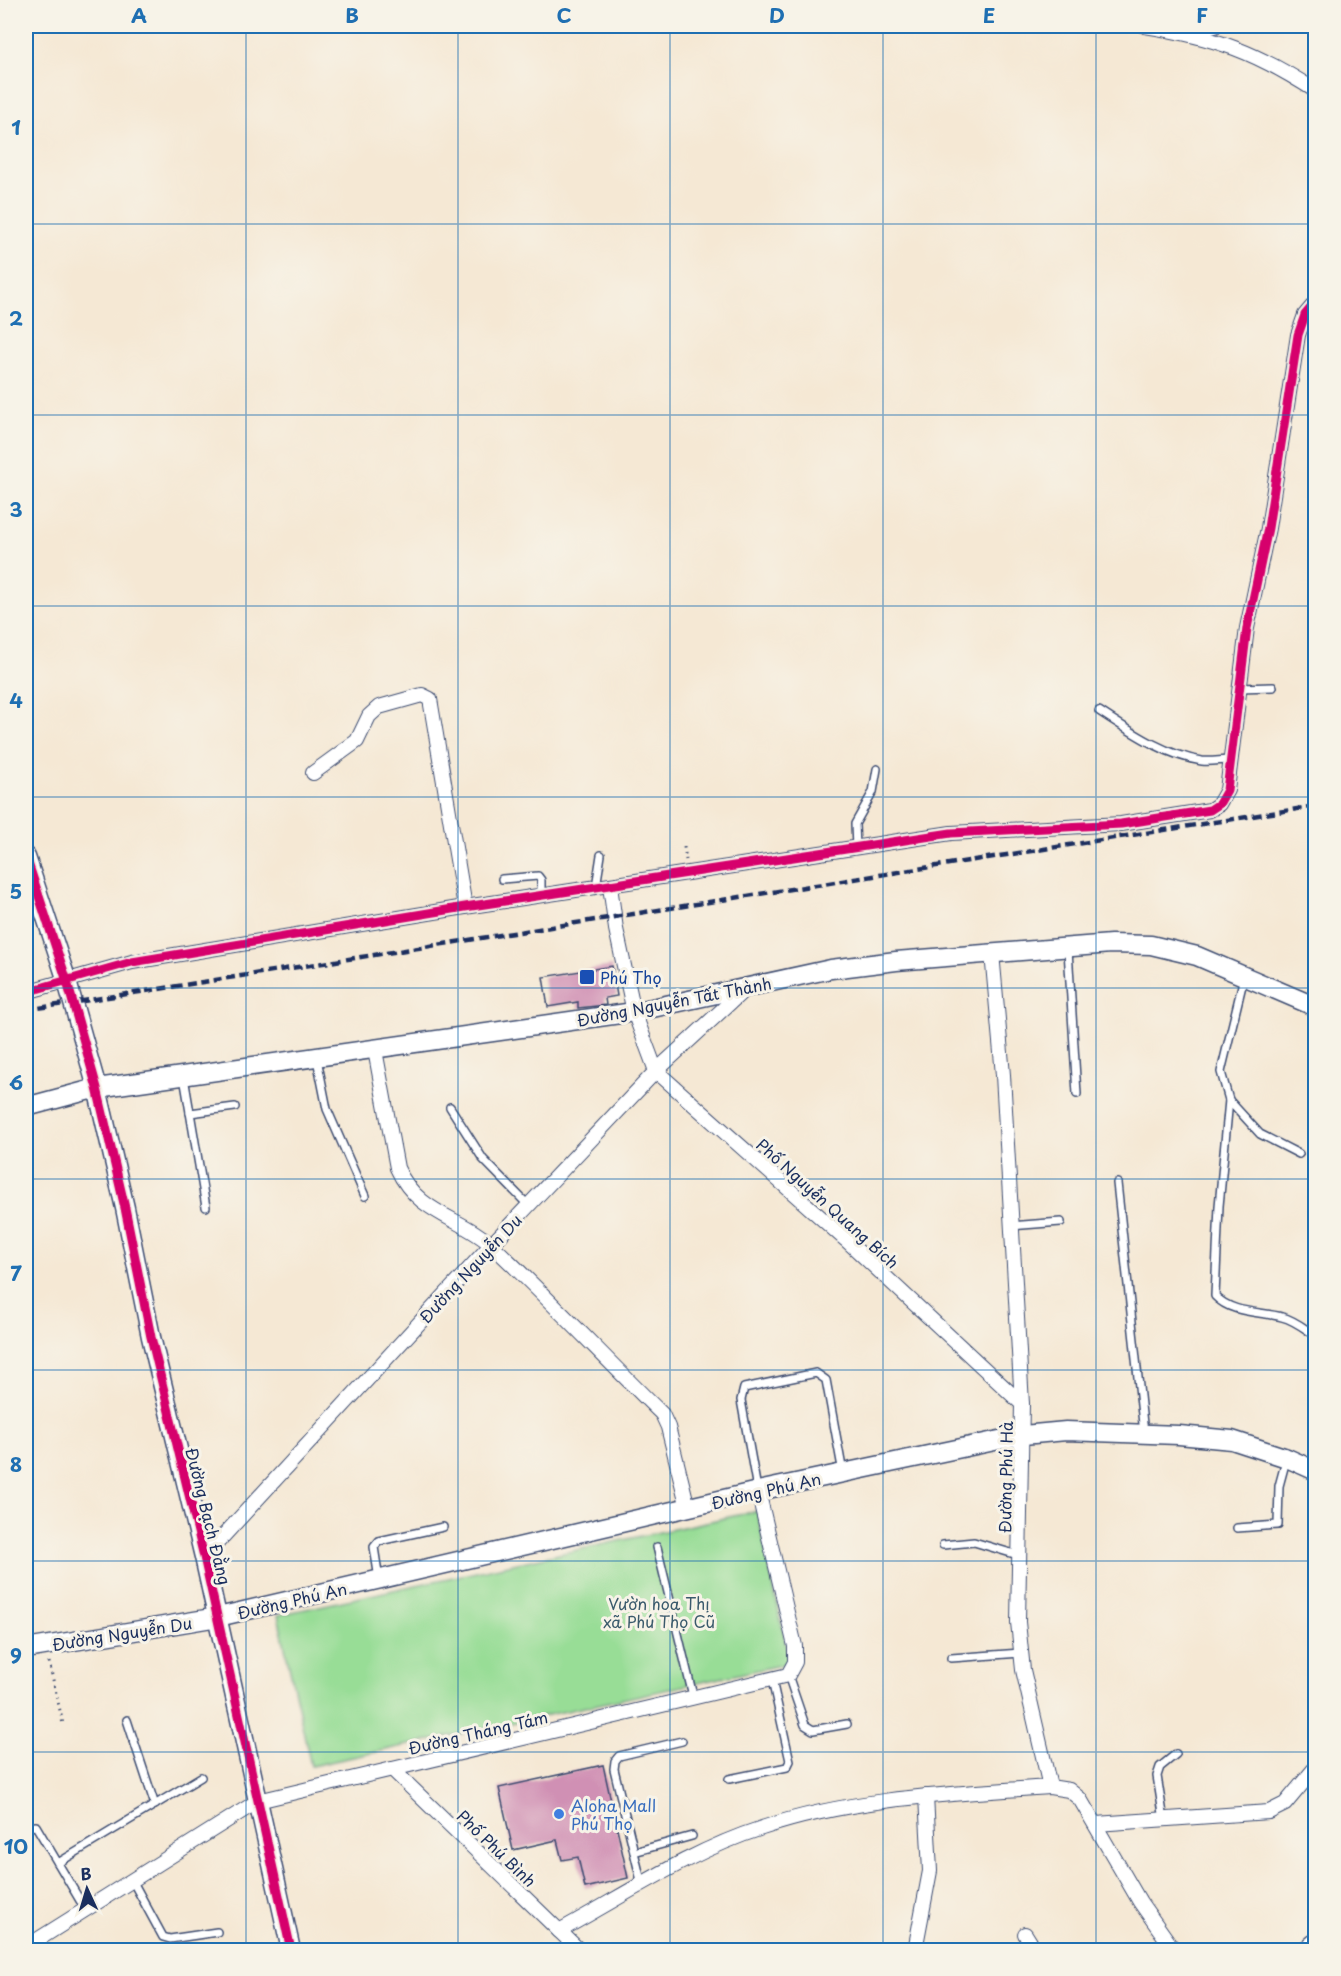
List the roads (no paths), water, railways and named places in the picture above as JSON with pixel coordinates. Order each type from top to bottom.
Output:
[{"type":"street","points":[[1145,26],[1187,32],[1222,41],[1257,56],[1316,91]]},
{"type":"street","points":[[1187,32],[1215,26]]},
{"type":"street","points":[[26,992],[66,978],[132,962],[541,895],[958,832],[1120,825],[1200,813],[1219,804],[1224,797],[1248,618],[1268,528],[1298,335],[1305,315],[1316,302]]},
{"type":"street","points":[[313,773],[357,741],[369,716],[379,706],[422,695],[430,699],[465,907]]},
{"type":"street","name":"Đường Bạch Đằng","points":[[26,857],[66,978],[97,1088],[125,1208],[153,1349],[218,1617],[291,1950]]},
{"type":"street","name":"Phố Nguyễn Quang Bích","points":[[603,886],[616,929],[634,1012],[656,1071],[846,1240],[1022,1404]]},
{"type":"street","name":"Đường Nguyễn Tất Thành","points":[[26,1107],[97,1088],[317,1059],[634,1012],[831,969],[1068,947],[1150,945],[1197,956],[1245,975],[1316,1008]]},
{"type":"street","name":"Đường Phú Hà","points":[[992,953],[1003,1076],[1022,1404],[1018,1622],[1021,1653],[1050,1787]]},
{"type":"street","name":"Đường Nguyễn Du","points":[[204,1557],[491,1245],[656,1071],[746,988]]},
{"type":"street","points":[[375,1050],[397,1168],[404,1184],[414,1197],[491,1245],[662,1414],[668,1427],[688,1508]]},
{"type":"street","name":"Đường Phú An","points":[[218,1617],[758,1491],[1023,1436],[1066,1431],[1144,1433],[1232,1440],[1287,1458],[1316,1471]]},
{"type":"street","points":[[758,1491],[795,1646],[795,1662],[788,1675]]},
{"type":"street","name":"Đường Nguyễn Du","points":[[26,1649],[218,1617]]},
{"type":"street","name":"Đường Tháng Tám","points":[[26,1947],[258,1801],[392,1768],[694,1700],[788,1675]]},
{"type":"street","points":[[1096,1824],[1277,1810],[1285,1804],[1316,1767]]},
{"type":"street","name":"Phố Phú Bình","points":[[392,1768],[579,1950]]},
{"type":"street","points":[[559,1931],[718,1844],[763,1827],[832,1810],[926,1796],[1050,1787],[1069,1790],[1080,1799],[1140,1902],[1174,1950]]},
{"type":"street","points":[[915,1950],[930,1871],[926,1796]]},
{"type":"street","points":[[1025,1934],[1035,1950]]},
{"type":"lane","points":[[1239,688],[1273,687]]},
{"type":"lane","points":[[1099,711],[1137,736],[1163,748],[1202,761],[1230,760]]},
{"type":"lane","points":[[856,848],[855,824],[873,792],[877,769]]},
{"type":"lane","points":[[601,855],[603,886]]},
{"type":"lane","points":[[502,879],[538,876],[541,880],[541,895]]},
{"type":"lane","points":[[1068,947],[1077,1094]]},
{"type":"lane","points":[[1245,975],[1221,1072],[1229,1100],[1219,1206],[1215,1296],[1222,1304],[1284,1317],[1316,1336]]},
{"type":"lane","points":[[317,1059],[327,1109],[365,1196]]},
{"type":"lane","points":[[184,1077],[206,1207]]},
{"type":"lane","points":[[1229,1100],[1260,1134],[1299,1154]]},
{"type":"lane","points":[[190,1113],[235,1107]]},
{"type":"lane","points":[[450,1107],[483,1159],[529,1206]]},
{"type":"lane","points":[[1117,1183],[1144,1433]]},
{"type":"lane","points":[[1010,1226],[1061,1222]]},
{"type":"lane","points":[[758,1491],[741,1400],[744,1388],[816,1373],[821,1375],[826,1380],[843,1473]]},
{"type":"lane","points":[[1237,1528],[1278,1525],[1279,1486],[1287,1458]]},
{"type":"lane","points":[[379,1579],[374,1547],[379,1541],[442,1527]]},
{"type":"lane","points":[[943,1545],[974,1542],[1021,1556]]},
{"type":"lane","points":[[657,1547],[694,1700]]},
{"type":"lane","points":[[951,1658],[1021,1653]]},
{"type":"lane","points":[[788,1675],[806,1725],[813,1730],[847,1724]]},
{"type":"lane","points":[[729,1779],[787,1767],[790,1761],[772,1680]]},
{"type":"lane","points":[[127,1720],[155,1805]]},
{"type":"lane","points":[[642,1885],[614,1769],[615,1761],[619,1756],[682,1741]]},
{"type":"lane","points":[[1164,1820],[1157,1776],[1160,1767],[1176,1754]]},
{"type":"lane","points":[[58,1863],[201,1778]]},
{"type":"lane","points":[[26,1827],[36,1826],[86,1909]]},
{"type":"lane","points":[[634,1852],[692,1836]]},
{"type":"lane","points":[[132,1880],[163,1937],[170,1939],[217,1932]]},
{"type":"lane","points":[[1298,1950],[1316,1935]]},
{"type":"railway","points":[[26,1010],[1316,806]]},
{"type":"place","name":"Phú Thọ","points":[[587,977]]},
{"type":"place","name":"Aloha Mall Phú Thọ","points":[[559,1814]]},
{"type":"park label","name":"Vườn hoa Thị xã Phú Thọ Cũ","points":[[659,1612]]}]
